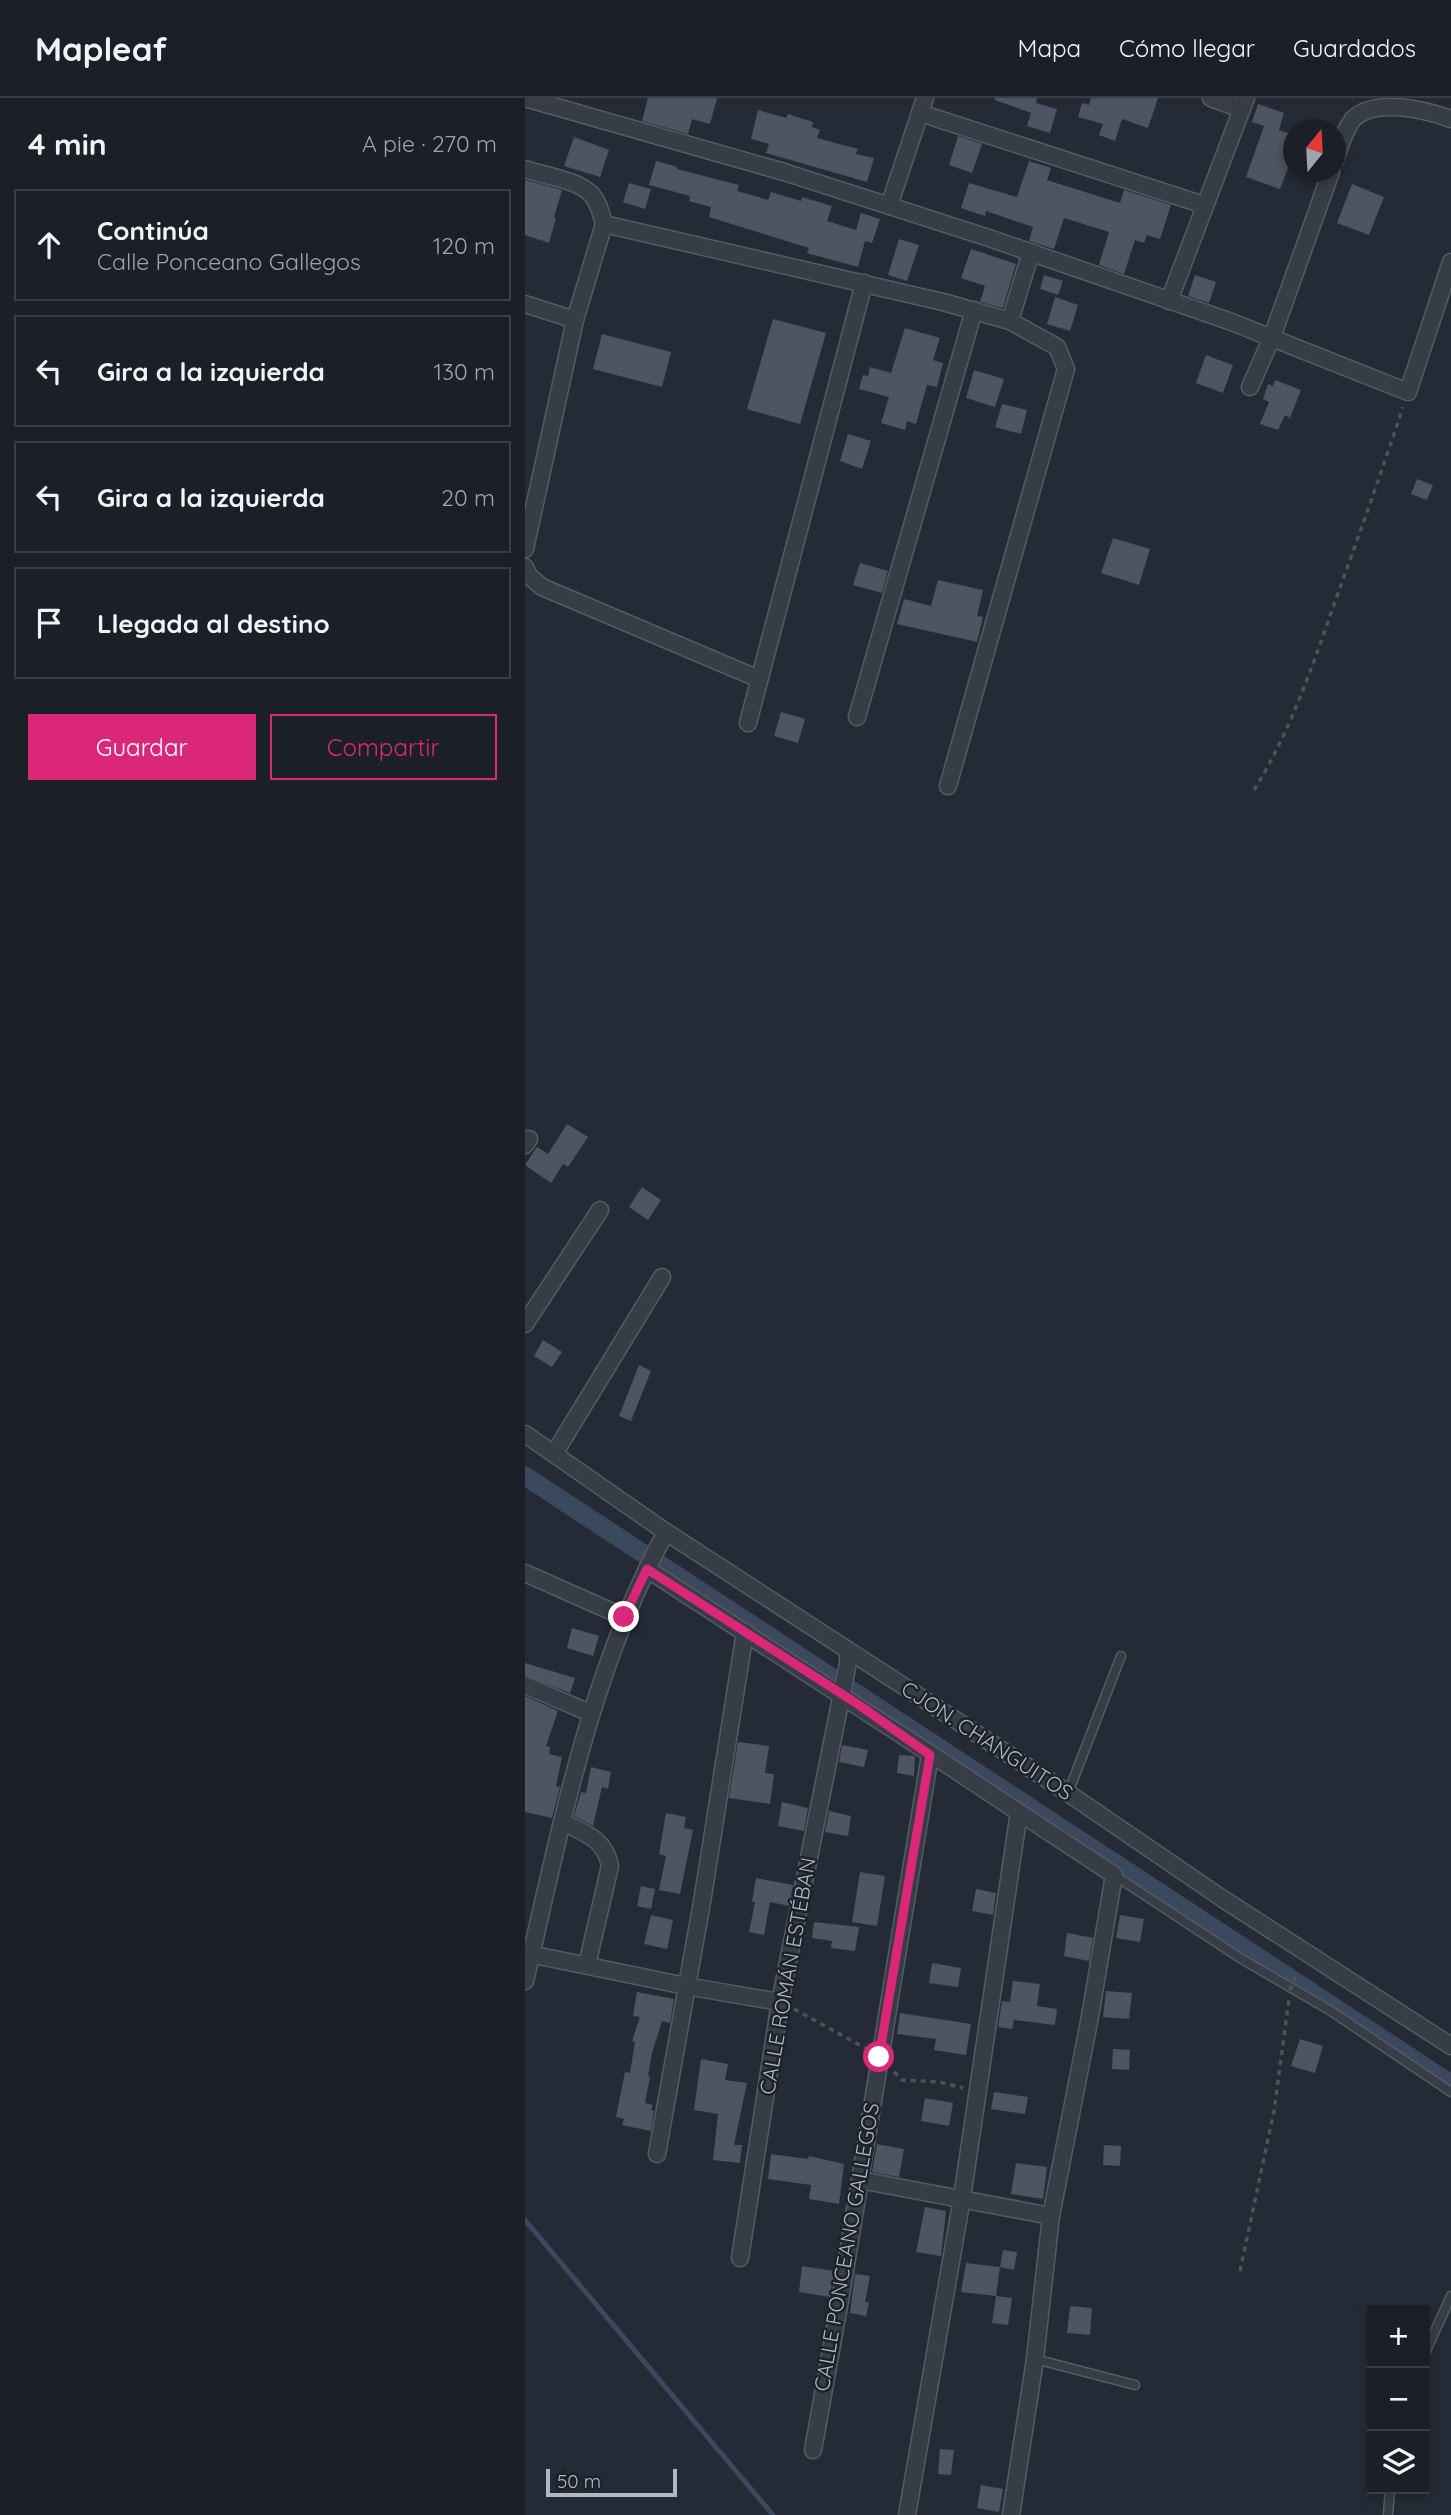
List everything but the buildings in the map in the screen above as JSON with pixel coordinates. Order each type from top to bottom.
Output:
[{"type":"street","points":[[1169,301],[1244,104],[1211,98]]},
{"type":"street","points":[[526,102],[771,169],[1031,252],[1272,337],[1408,392],[1451,261]]},
{"type":"street","points":[[1346,135],[1353,119],[1366,107],[1386,103],[1428,111],[1451,119]]},
{"type":"street","points":[[889,206],[922,106],[1204,205]]},
{"type":"street","points":[[525,169],[577,185],[590,193],[599,206],[604,224],[575,320],[525,549]]},
{"type":"street","points":[[1250,387],[1272,337],[1327,182]]},
{"type":"street","points":[[604,224],[974,310],[1010,321],[1057,347],[1066,369],[948,786]]},
{"type":"street","points":[[1010,321],[1031,252]]},
{"type":"street","points":[[748,723],[864,283]]},
{"type":"street","points":[[525,304],[575,320]]},
{"type":"street","points":[[857,717],[974,310]]},
{"type":"street","points":[[525,567],[529,576],[542,587],[759,679]]},
{"type":"street","points":[[525,1324],[600,1210]]},
{"type":"street","points":[[554,1454],[662,1277]]},
{"type":"street","name":"CJON. CHANGUITOS","points":[[525,1434],[663,1538],[848,1657],[1068,1793],[1213,1893],[1451,2046]]},
{"type":"street","points":[[525,1981],[528,1954],[590,1713],[624,1617],[663,1538]]},
{"type":"street","points":[[649,1565],[745,1632],[842,1690],[930,1755],[1114,1875],[1089,2022],[1051,2216],[1035,2360],[1010,2515]]},
{"type":"street","points":[[525,1573],[624,1617]]},
{"type":"street","points":[[657,2154],[702,1902],[745,1632]]},
{"type":"street","name":"CALLE ROMÁN ESTÉBAN","points":[[740,2258],[780,2002],[848,1657]]},
{"type":"street","points":[[525,1685],[590,1713]]},
{"type":"street","name":"CALLE PONCEANO GALLEGOS","points":[[813,2450],[930,1755]]},
{"type":"street","points":[[907,2515],[962,2198],[1019,1812]]},
{"type":"street","points":[[563,1822],[595,1839],[607,1851],[610,1866],[587,1965]]},
{"type":"street","points":[[528,1954],[780,2002]]},
{"type":"street","points":[[860,2180],[1051,2216]]},
{"type":"lane","points":[[1068,1793],[1121,1656]]},
{"type":"lane","points":[[1114,1875],[1240,1958],[1331,2011],[1451,2092]]},
{"type":"lane","points":[[1430,2342],[1451,2296]]},
{"type":"lane","points":[[1035,2360],[1135,2385]]},
{"type":"lane","points":[[1388,2515],[1390,2494]]},
{"type":"path","points":[[1254,790],[1271,763],[1289,725],[1320,645],[1408,392]]},
{"type":"path","points":[[1240,2271],[1275,2111],[1290,1990],[1296,1976]]},
{"type":"waterway","points":[[525,1476],[1451,2084]]},
{"type":"waterway","points":[[525,2220],[773,2515]]},
{"type":"route","points":[[624,1617],[647,1569],[859,1705],[930,1755],[879,2057]]}]
